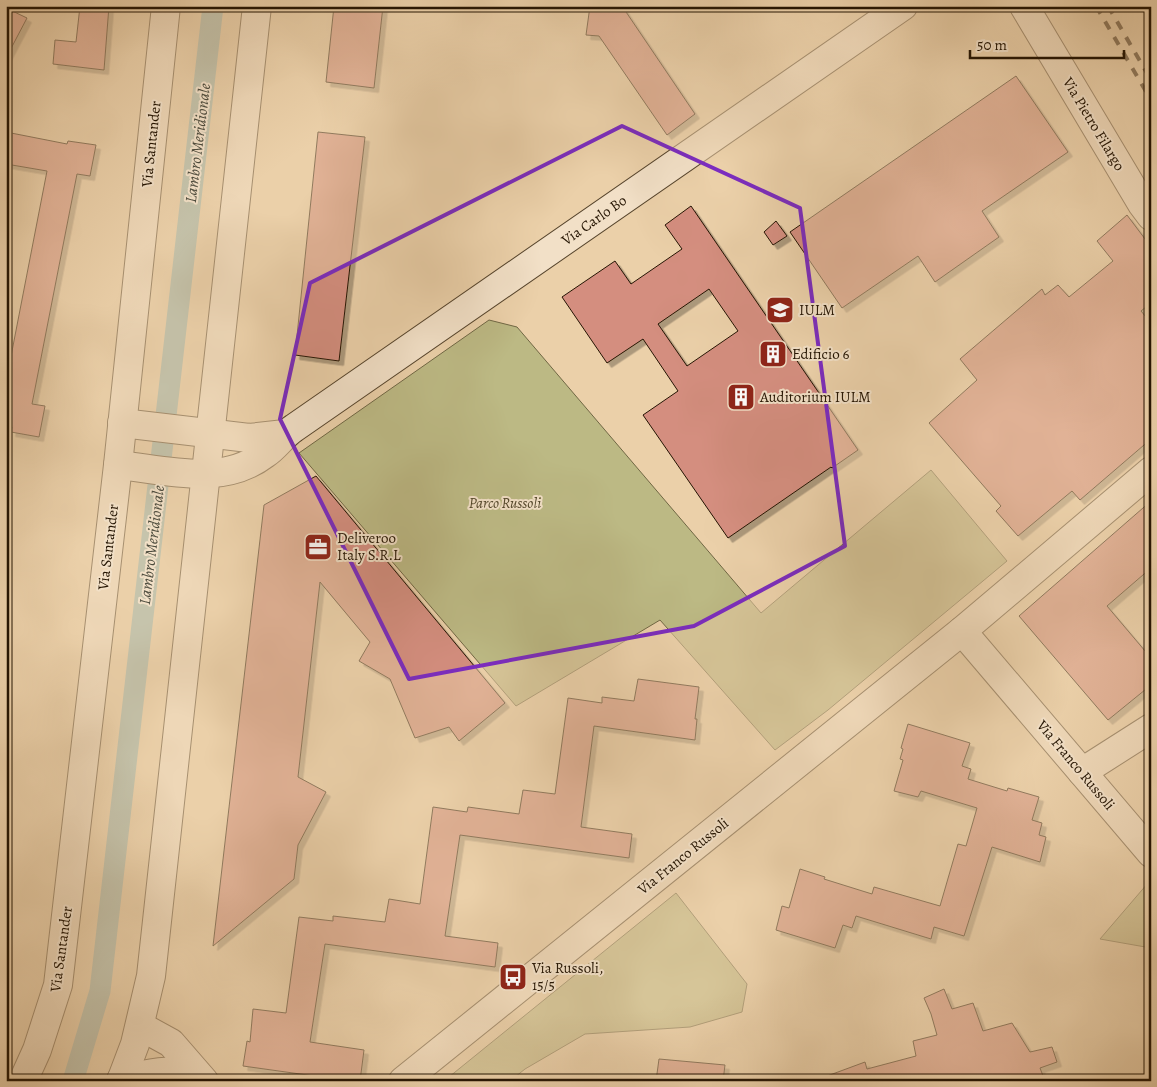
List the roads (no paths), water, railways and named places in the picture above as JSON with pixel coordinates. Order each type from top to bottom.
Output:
[{"type":"street","name":"Via Santander","points":[[23,1081],[37,1050],[58,985],[125,466],[166,6]]},
{"type":"street","points":[[121,1081],[135,1044],[151,976],[198,474],[257,6]]},
{"type":"street","name":"Via Carlo Bo","points":[[125,466],[198,474],[234,470],[266,454],[285,434],[903,6]]},
{"type":"street","name":"Via Pietro Filargo","points":[[1024,6],[1151,216]]},
{"type":"street","name":"Via Carlo Bo","points":[[129,423],[249,438],[285,434]]},
{"type":"street","name":"Via Franco Russoli","points":[[403,1081],[962,631],[1151,472]]},
{"type":"street","name":"Via Franco Russoli","points":[[962,631],[1151,853]]},
{"type":"street","points":[[1082,772],[1151,728]]},
{"type":"street","points":[[140,1026],[171,1043],[202,1081]]},
{"type":"street","points":[[121,1081],[169,1070],[192,1076],[202,1081]]},
{"type":"waterway","name":"Lambro Meridionale","points":[[73,1081],[100,991],[213,6]]},
{"type":"railway","points":[[1096,6],[1151,100]]},
{"type":"railway","points":[[1108,6],[1151,80]]},
{"type":"place","name":"IULM","points":[[780,310]]},
{"type":"place","name":"Edificio 6","points":[[773,354]]},
{"type":"place","name":"Auditorium IULM","points":[[741,397]]},
{"type":"place","name":"Deliveroo Italy S.R.L","points":[[318,547]]},
{"type":"place","name":"Via Russoli, 15/5","points":[[513,977]]},
{"type":"park label","name":"Parco Russoli","points":[[505,503]]}]
